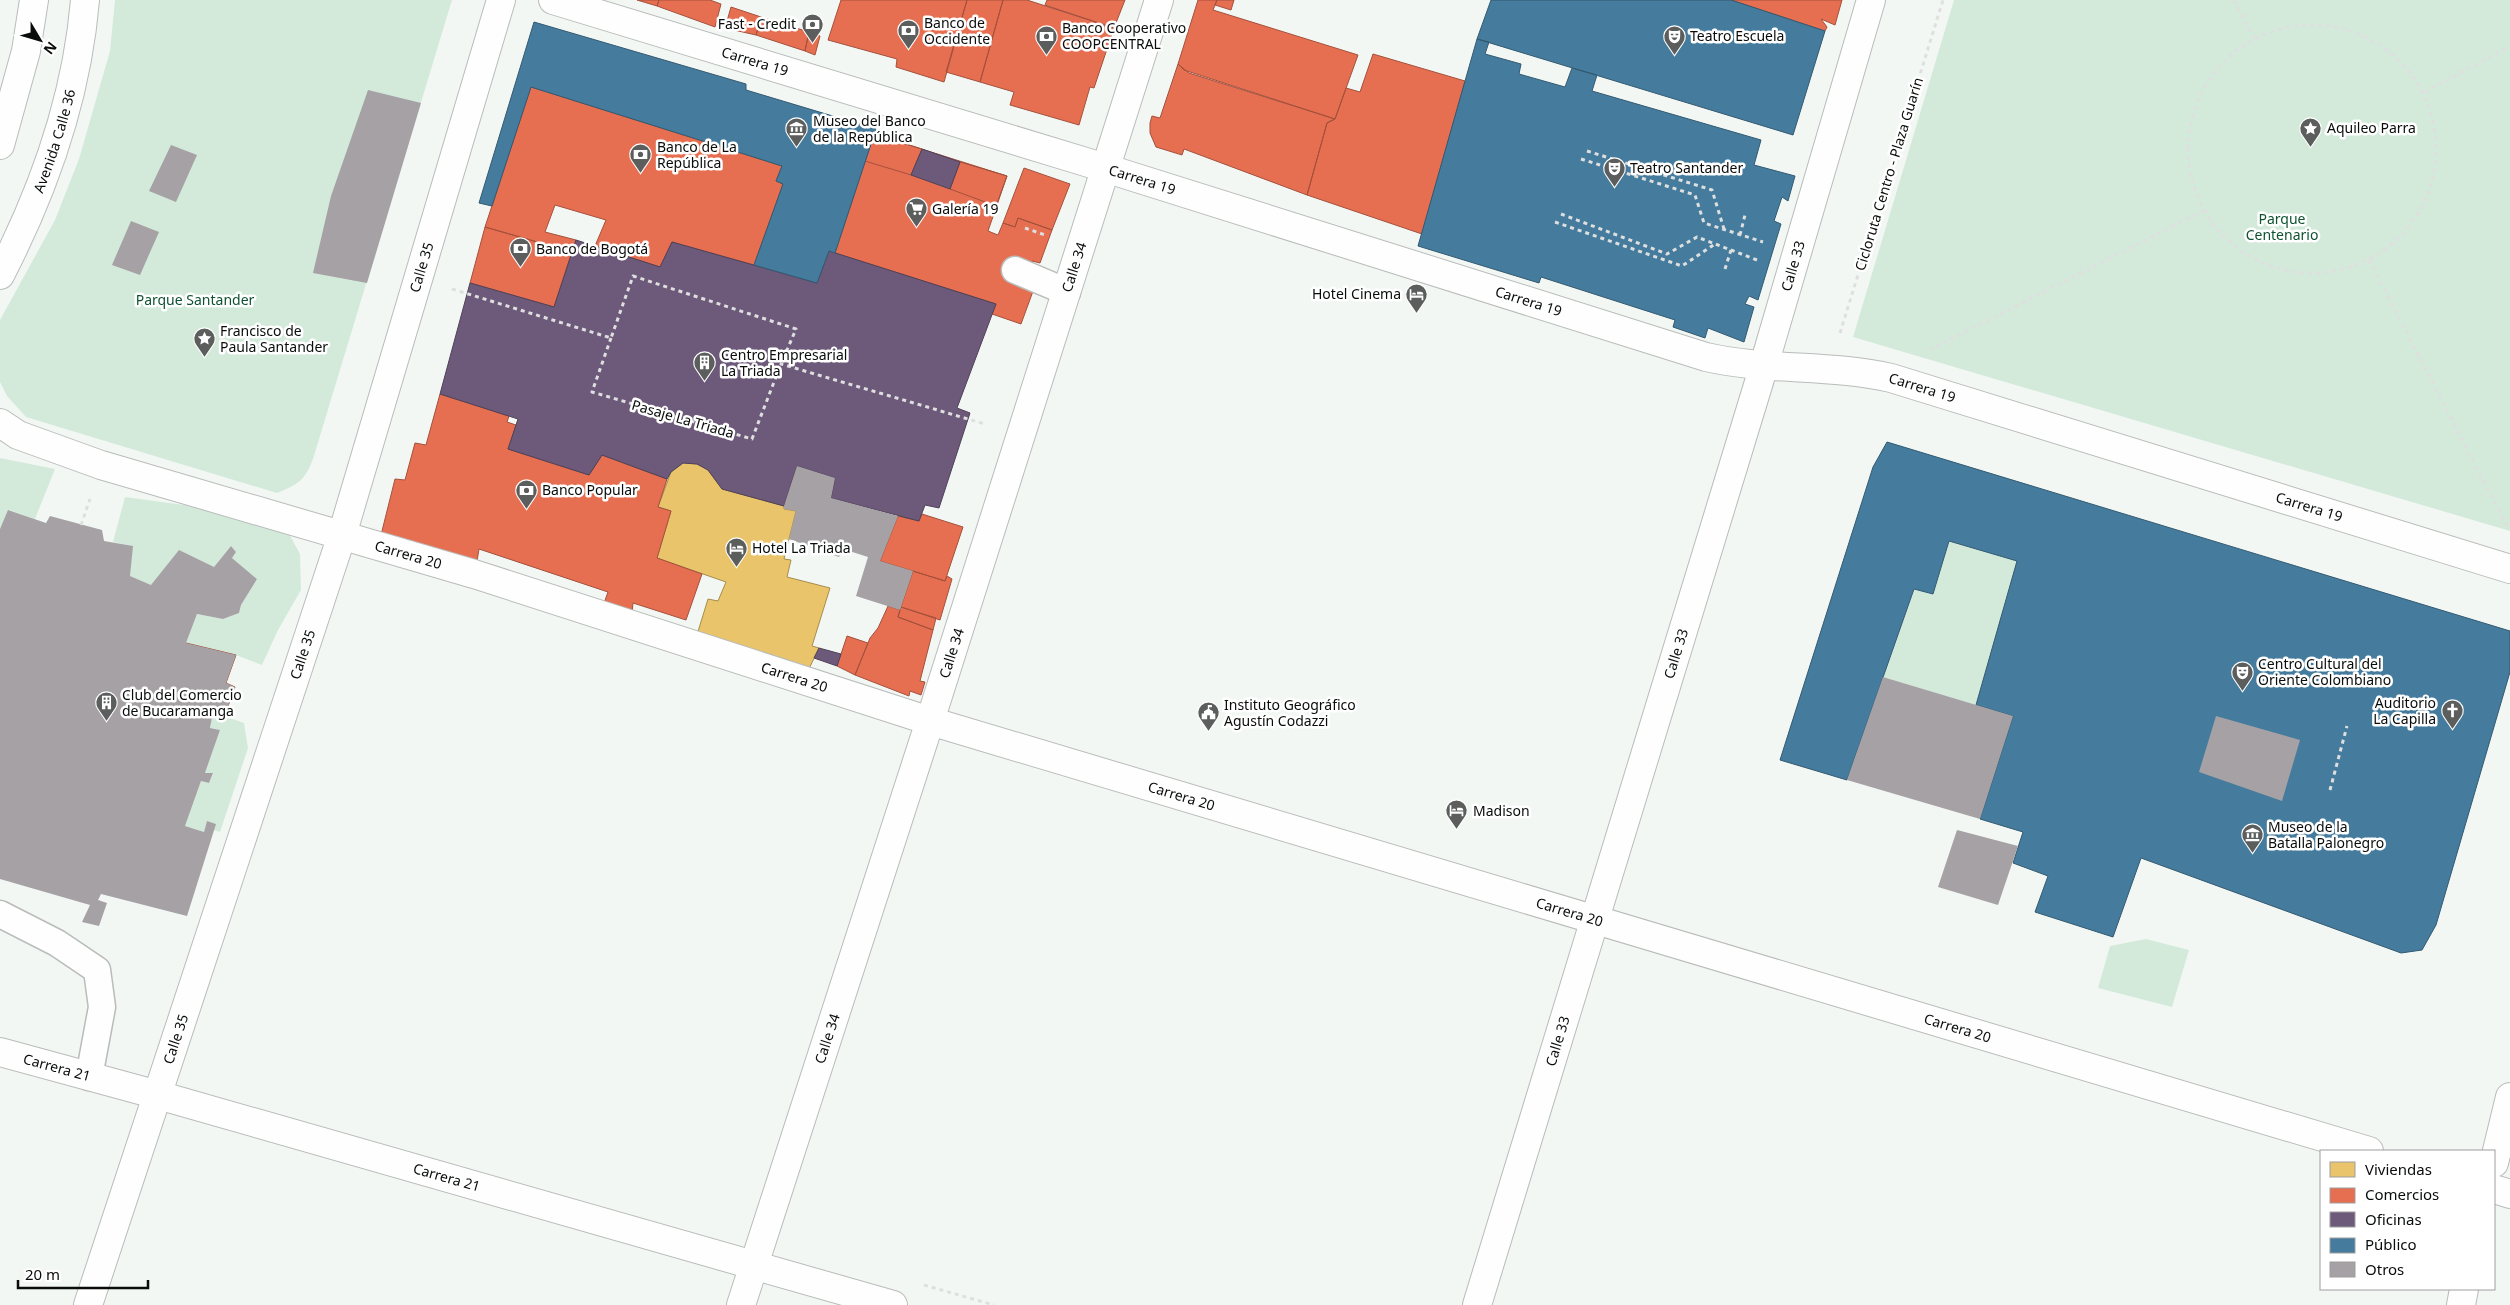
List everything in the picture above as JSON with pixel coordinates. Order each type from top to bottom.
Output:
[{"type":"street","points":[[0,145],[26,51],[34,0]]},
{"type":"street","name":"Avenida Calle 36","points":[[0,275],[20,236],[48,166],[68,97],[83,27],[85,0]]},
{"type":"street","name":"Calle 35","points":[[88,1305],[342,536],[501,0]]},
{"type":"street","name":"Carrera 19","points":[[554,0],[1106,169],[1706,357],[1763,366],[1838,369],[1891,378],[2510,569]]},
{"type":"street","name":"Calle 34","points":[[741,1305],[930,722],[1159,0]]},
{"type":"street","name":"Calle 33","points":[[1478,1305],[1763,366],[1871,0]]},
{"type":"street","name":"Carrera 20","points":[[0,423],[18,435],[101,465],[474,574],[930,722],[2367,1150]]},
{"type":"street","name":"Carrera 21","points":[[0,1052],[158,1095],[893,1305]]},
{"type":"street","points":[[2495,1159],[2510,1096]]},
{"type":"street","points":[[2495,1189],[2510,1194]]},
{"type":"street","points":[[2460,1305],[2464,1290]]},
{"type":"lane","points":[[1015,270],[1067,292]]},
{"type":"lane","points":[[0,914],[57,943],[97,970],[102,1007],[89,1076]]},
{"type":"path","name":"Cicloruta Centro - Plaza Guarín","points":[[1838,340],[1943,0]]},
{"type":"path","points":[[2234,0],[2254,38]]},
{"type":"path","points":[[2292,25],[2332,25],[2370,37],[2401,60],[2425,92],[2437,132],[2435,175],[2424,206],[2401,238],[2369,260],[2333,273],[2294,274],[2258,263],[2227,241],[2202,211],[2190,174],[2188,134],[2200,95],[2222,63],[2254,38],[2292,25]]},
{"type":"path","points":[[2425,92],[2510,46]]},
{"type":"path","points":[[1587,151],[1712,190],[1724,229]]},
{"type":"path","points":[[1581,159],[1694,196],[1704,223],[1740,235],[1794,260]]},
{"type":"path","points":[[1891,378],[1905,362],[2202,211]]},
{"type":"path","points":[[1561,214],[1667,254],[1697,237],[1769,264],[1794,260]]},
{"type":"path","points":[[1740,235],[1745,215]]},
{"type":"path","points":[[1555,222],[1682,266],[1715,244]]},
{"type":"path","points":[[1725,269],[1731,250]]},
{"type":"path","points":[[2369,260],[2510,533]]},
{"type":"path","name":"Pasaje La Triada","points":[[633,276],[796,329],[781,364],[752,439],[592,392],[633,276]]},
{"type":"path","points":[[418,279],[611,338]]},
{"type":"path","points":[[781,364],[1021,435]]},
{"type":"path","points":[[2330,790],[2347,726]]},
{"type":"green space","name":"Parque Santander","points":[[115,0],[452,0],[313,459],[307,473],[299,481],[277,493],[26,417],[7,396],[0,382],[0,320],[55,220],[79,159],[110,51]]},
{"type":"green space","name":"Parque Centenario","points":[[1954,0],[2510,0],[2510,531],[1853,337]]},
{"type":"green space","points":[[0,458],[55,469],[35,519],[9,510],[0,529]]},
{"type":"green space","points":[[125,497],[184,505],[287,530],[300,554],[301,590],[278,630],[262,665],[236,655],[186,643],[197,614],[223,619],[239,613],[241,605],[257,579],[232,558],[236,552],[231,546],[214,567],[151,585],[130,576],[132,546],[113,542]]},
{"type":"green space","points":[[1949,541],[2017,561],[1976,705],[1883,677],[1914,589],[1933,594]]},
{"type":"green space","points":[[213,712],[244,723],[248,748],[220,832],[213,830],[215,824],[207,821],[204,832],[185,826],[201,781],[209,783],[213,774],[205,773],[220,730],[210,728]]},
{"type":"green space","points":[[2146,939],[2189,950],[2172,1007],[2098,988],[2110,946]]},
{"type":"building: Viviendas","name":"Hotel La Triada","points":[[683,463],[697,464],[708,470],[722,489],[784,506],[784,509],[796,511],[784,559],[791,560],[787,577],[830,588],[812,646],[819,648],[805,677],[696,638],[708,599],[718,601],[726,582],[657,558],[671,511],[658,507],[671,472]]},
{"type":"building: Comercios","points":[[637,0],[659,0],[657,6]]},
{"type":"building: Comercios","points":[[659,0],[710,0],[721,4],[715,27],[657,6]]},
{"type":"building: Comercios","name":"Banco de Occidente","points":[[841,0],[967,0],[944,82],[896,67],[897,59],[828,40]]},
{"type":"building: Comercios","points":[[967,0],[1003,0],[980,82],[946,72]]},
{"type":"building: Comercios","name":"Banco Cooperativo COOPCENTRAL","points":[[1003,0],[1027,0],[1114,28],[1094,88],[1090,87],[1079,125],[1010,105],[1014,92],[980,82]]},
{"type":"building: Comercios","points":[[1047,0],[1125,0],[1114,28],[1045,5]]},
{"type":"building: Comercios","points":[[1198,0],[1217,0],[1213,10],[1358,55],[1335,119],[1184,70],[1178,64]]},
{"type":"building: Comercios","points":[[1217,0],[1234,0],[1231,10],[1215,5]]},
{"type":"building: Comercios","points":[[1731,0],[1842,0],[1835,25],[1821,19],[1827,27],[1825,31]]},
{"type":"building: Comercios","points":[[731,7],[761,17],[756,35],[725,28]]},
{"type":"building: Comercios","points":[[761,17],[809,32],[805,51],[756,35]]},
{"type":"building: Comercios","name":"Fast - Credit","points":[[809,32],[820,36],[815,55],[805,51]]},
{"type":"building: Comercios","points":[[1373,54],[1465,81],[1422,234],[1307,195],[1327,123],[1335,119],[1346,88],[1360,92]]},
{"type":"building: Comercios","points":[[1178,64],[1189,73],[1335,119],[1327,123],[1307,195],[1184,149],[1182,155],[1156,147],[1150,133],[1150,123],[1152,116],[1160,118]]},
{"type":"building: Comercios","name":"Banco de La República","points":[[531,87],[782,166],[776,181],[783,184],[754,265],[672,242],[660,267],[595,246],[606,220],[555,205],[545,232],[576,240],[572,252],[485,227]]},
{"type":"building: Comercios","points":[[874,134],[922,149],[911,175],[865,161]]},
{"type":"building: Comercios","name":"Galería 19","points":[[874,134],[1007,176],[988,231],[998,235],[1003,223],[1015,227],[1018,218],[1052,230],[1040,263],[1032,261],[1027,279],[1036,283],[1021,324],[992,314],[996,304],[835,253]]},
{"type":"building: Comercios","points":[[960,162],[1007,176],[996,206],[950,189]]},
{"type":"building: Comercios","points":[[1024,168],[1070,184],[1052,230],[1018,218],[1015,227],[1003,223]]},
{"type":"building: Comercios","name":"Banco de Bogotá","points":[[485,227],[572,252],[554,307],[470,283]]},
{"type":"building: Comercios","name":"Banco Popular","points":[[440,394],[509,416],[507,422],[516,425],[508,449],[589,475],[602,455],[667,479],[658,507],[671,511],[657,558],[702,574],[686,620],[633,603],[632,613],[603,606],[608,592],[479,549],[476,567],[380,539],[395,479],[405,480],[415,443],[426,445]]},
{"type":"building: Comercios","points":[[922,514],[963,527],[945,581],[880,561],[898,516],[919,521]]},
{"type":"building: Comercios","points":[[913,571],[945,581],[947,576],[952,579],[940,620],[901,607]]},
{"type":"building: Comercios","points":[[888,606],[900,610],[898,617],[933,630],[920,681],[925,682],[921,695],[910,691],[909,696],[855,675],[870,638],[878,628]]},
{"type":"building: Comercios","points":[[901,607],[936,618],[933,630],[898,617]]},
{"type":"building: Comercios","points":[[847,636],[868,643],[855,675],[837,666]]},
{"type":"building: Comercios","points":[[186,643],[236,655],[226,683],[235,687],[224,717],[169,696]]},
{"type":"building: Oficinas","points":[[922,149],[960,162],[950,189],[911,175]]},
{"type":"building: Oficinas","name":"Centro Empresarial La Triada","points":[[576,240],[660,267],[672,242],[817,283],[829,251],[996,304],[957,408],[970,413],[939,508],[925,505],[919,521],[831,498],[835,478],[797,466],[784,506],[722,489],[708,470],[697,464],[683,463],[671,472],[667,479],[602,455],[589,475],[508,449],[518,419],[440,394],[470,283],[554,307]]},
{"type":"building: Oficinas","points":[[819,648],[841,654],[837,666],[814,658]]},
{"type":"building: Público","name":"Teatro Escuela","points":[[1491,0],[1731,0],[1825,31],[1793,135],[1477,39]]},
{"type":"building: Público","name":"Museo del Banco de la República","points":[[534,22],[746,84],[746,90],[876,129],[835,253],[829,251],[817,283],[754,265],[783,184],[776,181],[782,166],[531,87],[492,206],[479,203]]},
{"type":"building: Público","name":"Teatro Santander","points":[[1477,39],[1489,42],[1485,54],[1521,64],[1519,74],[1565,87],[1572,68],[1597,75],[1592,91],[1761,140],[1754,165],[1795,176],[1788,201],[1782,197],[1774,221],[1781,224],[1758,300],[1749,296],[1745,304],[1754,307],[1744,342],[1708,328],[1705,338],[1673,327],[1675,320],[1541,277],[1539,283],[1418,246]]},
{"type":"building: Público","name":"Centro Cultural del Oriente Colombiano","points":[[1887,442],[2510,631],[2510,672],[2436,925],[2422,950],[2401,953],[2141,858],[2113,937],[2035,912],[2048,876],[2013,863],[2023,832],[1980,819],[2013,716],[1976,705],[2017,561],[1949,541],[1933,594],[1914,589],[1847,780],[1780,760],[1873,467]]},
{"type":"building: Otros","points":[[368,90],[421,103],[367,283],[313,273],[331,196]]},
{"type":"building: Otros","points":[[171,145],[197,155],[176,202],[149,191]]},
{"type":"building: Otros","points":[[131,221],[159,232],[140,275],[112,265]]},
{"type":"building: Otros","points":[[797,466],[835,478],[831,498],[898,516],[880,561],[913,571],[900,610],[856,596],[868,557],[843,549],[839,557],[789,539],[796,511],[784,509],[784,506]]},
{"type":"building: Otros","name":"Club del Comercio de Bucaramanga","points":[[8,510],[46,523],[50,516],[102,530],[104,541],[133,546],[130,576],[151,585],[179,550],[214,567],[231,546],[236,552],[232,558],[257,579],[241,605],[239,613],[223,619],[197,614],[186,643],[236,655],[226,683],[235,687],[224,717],[213,712],[210,728],[220,730],[205,773],[213,773],[209,783],[201,781],[185,826],[204,832],[207,821],[216,824],[187,916],[101,894],[98,900],[107,903],[99,926],[82,922],[90,905],[0,879],[0,529]]},
{"type":"building: Otros","points":[[1883,677],[2013,716],[1980,819],[1847,780]]},
{"type":"building: Otros","points":[[2216,716],[2300,740],[2282,801],[2199,772]]},
{"type":"building: Otros","points":[[1957,830],[2018,846],[1998,905],[1938,887]]},
{"type":"place","name":"Fast - Credit","points":[[812,43]]},
{"type":"place","name":"Banco de Occidente","points":[[908,50]]},
{"type":"place","name":"Banco Cooperativo COOPCENTRAL","points":[[1046,55]]},
{"type":"place","name":"Teatro Escuela","points":[[1674,55]]},
{"type":"place","name":"Aquileo Parra","points":[[2311,147]]},
{"type":"place","name":"Museo del Banco de la República","points":[[797,148]]},
{"type":"place","name":"Banco de La República","points":[[641,174]]},
{"type":"place","name":"Teatro Santander","points":[[1614,187]]},
{"type":"place","name":"Galería 19","points":[[916,228]]},
{"type":"place","name":"Banco de Bogotá","points":[[520,268]]},
{"type":"place","name":"Hotel Cinema","points":[[1417,313]]},
{"type":"place","name":"Francisco de Paula Santander","points":[[204,358]]},
{"type":"place","name":"Centro Empresarial La Triada","points":[[705,382]]},
{"type":"place","name":"Banco Popular","points":[[526,509]]},
{"type":"place","name":"Hotel La Triada","points":[[736,567]]},
{"type":"place","name":"Centro Cultural del Oriente Colombiano","points":[[2242,691]]},
{"type":"place","name":"Club del Comercio de Bucaramanga","points":[[106,722]]},
{"type":"place","name":"Auditorio La Capilla","points":[[2452,730]]},
{"type":"place","name":"Instituto Geográfico Agustín Codazzi","points":[[1208,732]]},
{"type":"place","name":"Madison","points":[[1457,830]]},
{"type":"place","name":"Museo de la Batalla Palonegro","points":[[2252,854]]}]
